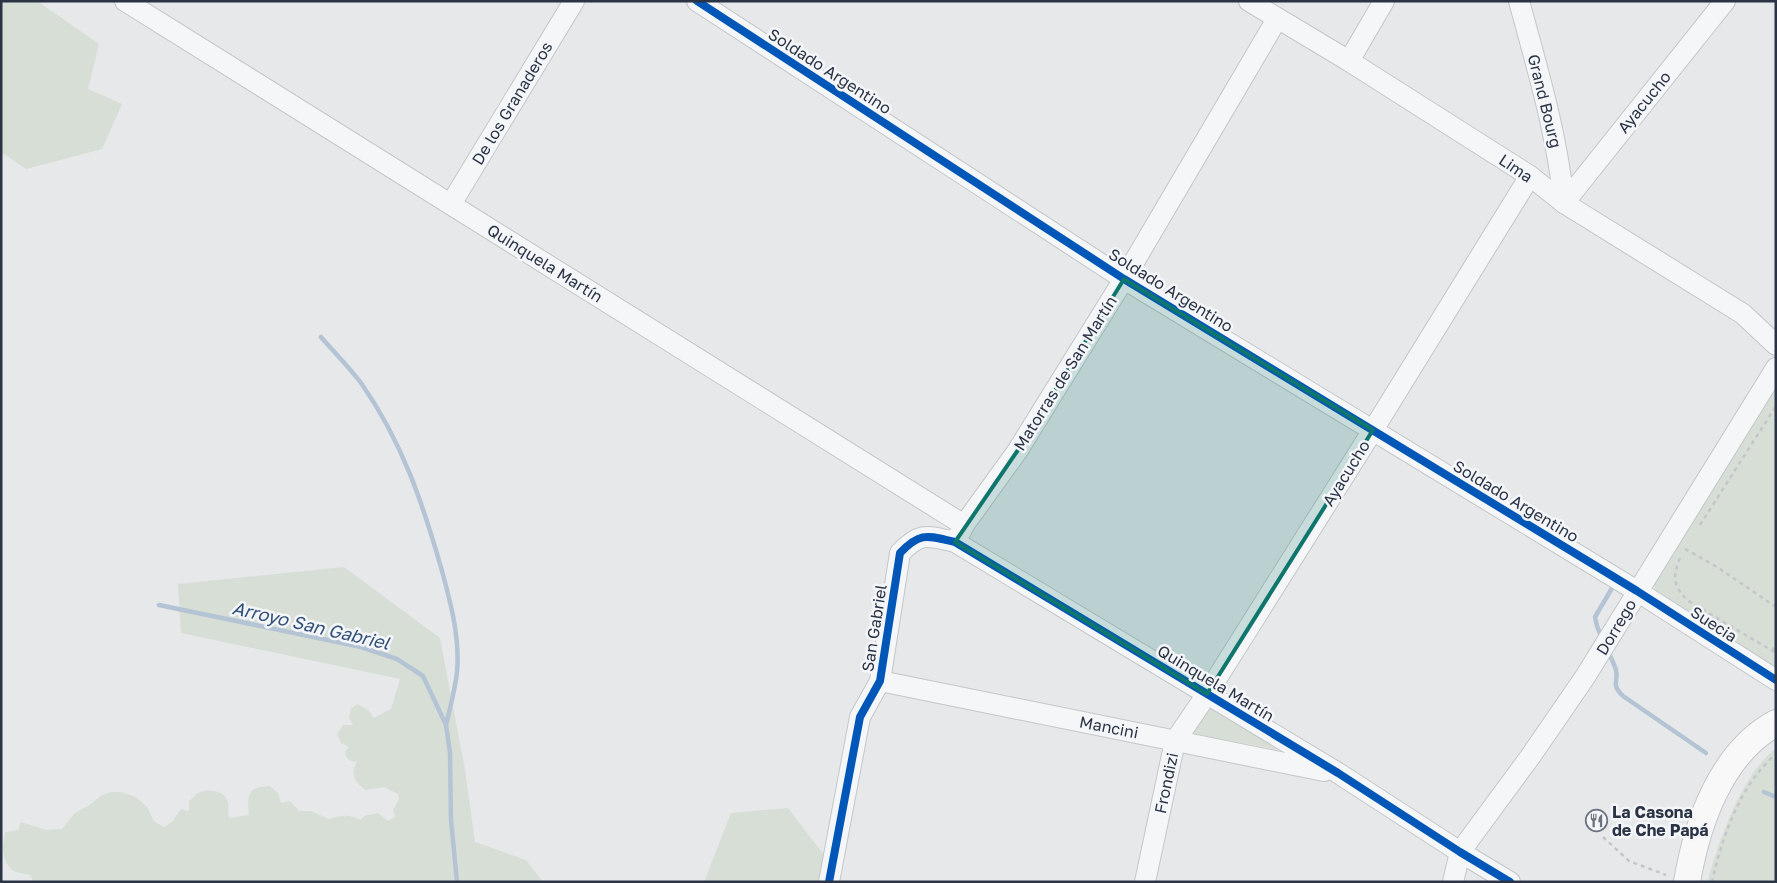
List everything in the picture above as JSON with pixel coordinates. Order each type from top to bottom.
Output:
[{"type":"main road","points":[[1676,878],[1690,861],[1702,823],[1720,782],[1749,742],[1776,722]]},
{"type":"main road","points":[[1701,882],[1711,842],[1733,789],[1758,753],[1776,739]]},
{"type":"street","name":"Quinquela Martín","points":[[125,1],[451,204],[1207,694],[1338,773],[1510,882]]},
{"type":"street","name":"De los Granaderos","points":[[451,204],[574,1]]},
{"type":"street","name":"Soldado Argentino","points":[[697,1],[1124,278],[1637,591]]},
{"type":"street","name":"Lima","points":[[1249,1],[1276,19],[1349,61],[1530,176],[1564,202],[1743,314],[1776,345]]},
{"type":"street","points":[[1349,61],[1384,1]]},
{"type":"street","name":"Grand Bourg","points":[[1519,1],[1547,103],[1560,167],[1564,202]]},
{"type":"street","name":"Ayacucho","points":[[1564,202],[1725,1]]},
{"type":"street","name":"Matorras de San Martín","points":[[960,533],[1018,450],[1124,278],[1276,19]]},
{"type":"street","name":"Ayacucho","points":[[1207,694],[1530,176]]},
{"type":"street","name":"Dorrego","points":[[1460,852],[1530,757],[1585,677],[1776,368]]},
{"type":"street","name":"San Gabriel","points":[[829,882],[860,717],[880,681],[900,552],[910,542],[926,536],[960,533]]},
{"type":"street","name":"Suecia","points":[[1637,591],[1776,680]]},
{"type":"street","name":"Mancini","points":[[880,681],[1338,773]]},
{"type":"street","name":"Frondizi","points":[[1145,882],[1175,741],[1207,694]]},
{"type":"street","points":[[1453,882],[1460,852]]},
{"type":"path","points":[[1696,532],[1776,406]]},
{"type":"path","points":[[1776,607],[1717,567],[1685,549],[1679,559],[1674,575],[1676,586],[1682,595],[1690,602],[1774,652],[1776,645]]},
{"type":"path","points":[[1712,882],[1716,864],[1733,817],[1751,781],[1776,754]]},
{"type":"path","points":[[1603,837],[1629,861],[1676,878]]},
{"type":"highlighted area","points":[[1124,279],[1373,430],[1207,694],[955,542],[1018,450]]},
{"type":"shaded area","points":[[1,1],[37,1],[99,44],[88,89],[122,104],[102,149],[26,169],[1,152]]},
{"type":"shaded area","points":[[1776,378],[1776,672],[1656,592],[1654,583]]},
{"type":"shaded area","points":[[344,567],[440,638],[465,770],[475,842],[526,860],[543,882],[34,882],[30,875],[16,872],[10,868],[4,853],[3,842],[6,832],[18,830],[21,822],[46,830],[62,829],[75,813],[110,792],[122,792],[136,797],[147,807],[154,821],[164,827],[173,821],[181,809],[189,811],[189,801],[202,791],[216,791],[224,795],[228,803],[229,818],[249,815],[248,802],[250,793],[257,788],[270,786],[278,793],[281,803],[290,801],[299,811],[311,811],[329,819],[344,816],[360,820],[364,816],[378,813],[388,821],[395,817],[393,810],[399,799],[398,794],[384,787],[365,790],[361,787],[353,774],[357,762],[350,761],[347,758],[345,752],[349,747],[341,743],[337,734],[343,725],[353,725],[349,718],[351,708],[358,704],[368,710],[374,718],[391,709],[400,679],[181,633],[178,584]]},
{"type":"shaded area","points":[[1210,705],[1285,751],[1191,733]]},
{"type":"shaded area","points":[[1776,748],[1776,882],[1708,882],[1719,844],[1741,792],[1757,768]]},
{"type":"shaded area","points":[[788,808],[827,859],[821,882],[704,882],[731,813]]},
{"type":"waterway","points":[[321,337],[361,383],[375,405],[400,450],[419,497],[442,571],[454,621],[458,659],[456,679],[446,725]]},
{"type":"waterway","points":[[1602,639],[1595,617],[1615,583]]},
{"type":"waterway","name":"Arroyo San Gabriel","points":[[159,605],[361,647],[397,659],[423,676],[446,725],[450,753],[451,820],[457,882]]},
{"type":"waterway","points":[[1607,650],[1616,670],[1616,685],[1619,692],[1706,753]]},
{"type":"waterway","points":[[1764,792],[1776,797]]},
{"type":"cycle path","points":[[697,1],[1124,279],[1637,591],[1776,680]]},
{"type":"cycle path","points":[[829,882],[860,717],[880,681],[900,553],[914,541],[925,537],[955,542],[1338,773],[1510,882]]},
{"type":"place","name":"La Casona de Che Papá","points":[[1596,821]]}]
